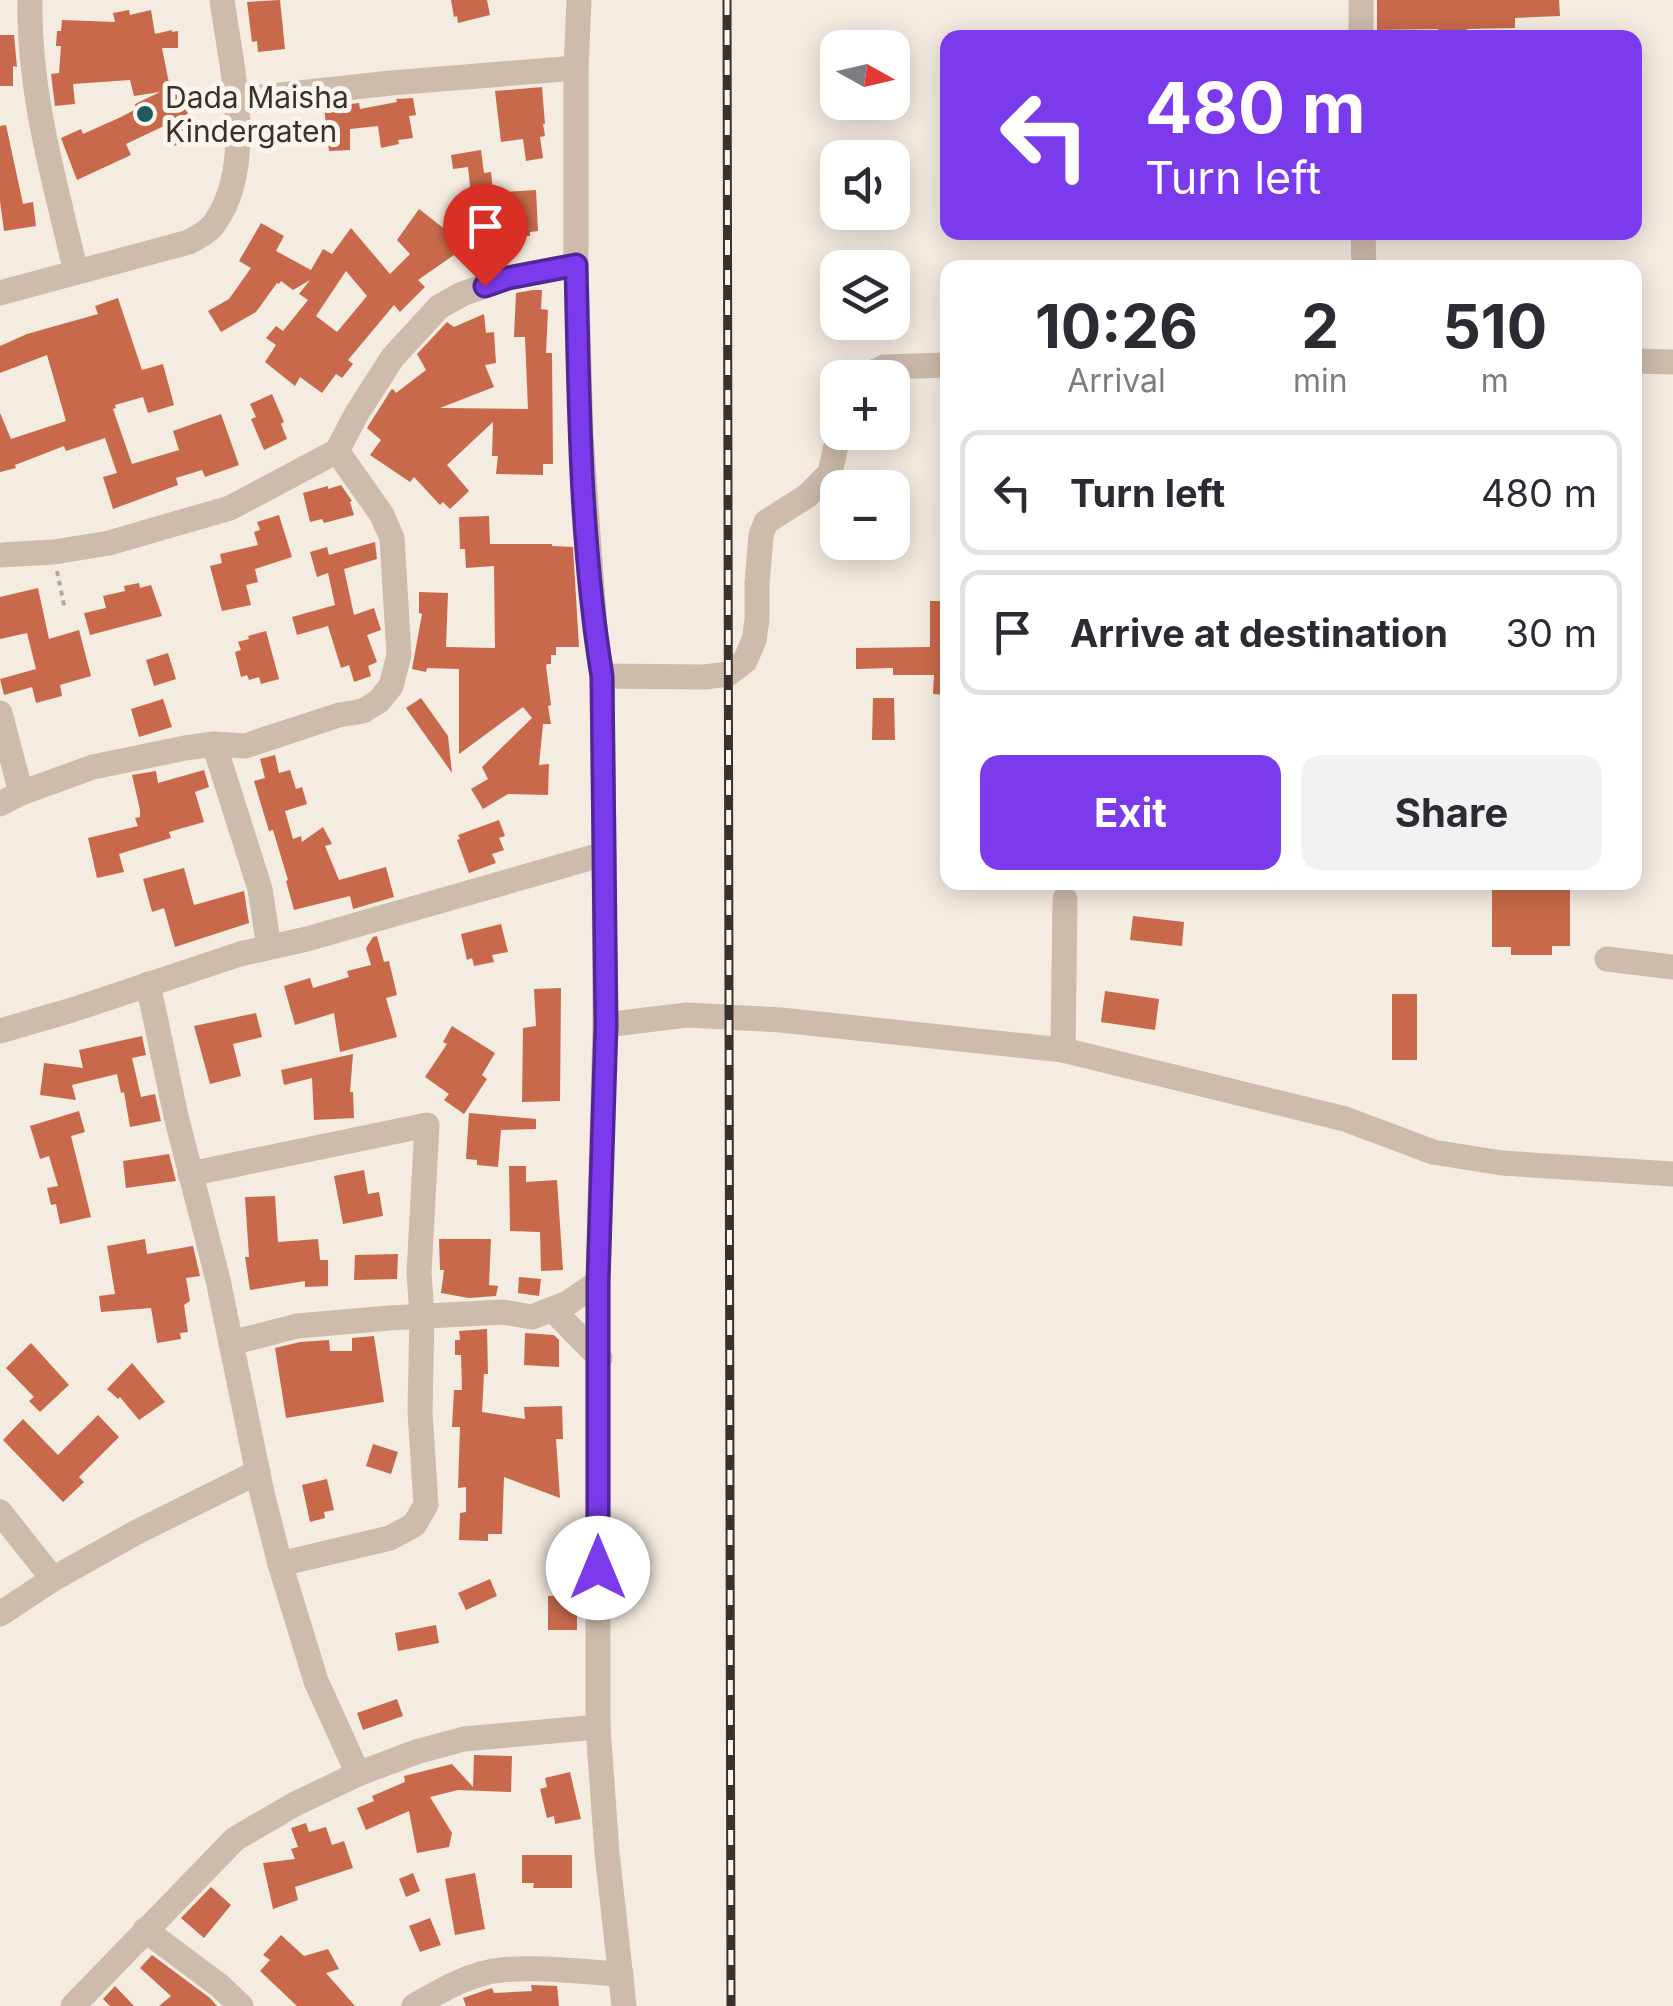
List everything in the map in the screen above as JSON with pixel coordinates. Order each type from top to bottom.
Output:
[{"type":"street","points":[[30,0],[29,43],[42,127],[76,272]]},
{"type":"street","points":[[0,293],[189,242],[212,228],[228,202],[236,176],[239,140],[222,0]]},
{"type":"street","points":[[579,0],[576,265],[582,454],[594,630],[602,676],[606,1025],[598,1282],[598,1727],[624,2006]]},
{"type":"street","points":[[1361,0],[1361,30]]},
{"type":"street","points":[[236,100],[576,68]]},
{"type":"street","points":[[0,555],[109,543],[230,508],[337,451],[393,357],[440,307],[462,294],[508,278],[576,265]]},
{"type":"street","points":[[1642,361],[1673,362]]},
{"type":"street","points":[[910,366],[940,365]]},
{"type":"street","points":[[602,676],[705,677],[728,674],[745,661],[754,640],[756,584],[766,522],[807,496],[830,473],[835,450]]},
{"type":"street","points":[[0,712],[10,798],[93,767],[214,744],[244,746],[363,711],[378,702],[391,686],[399,655],[392,538],[382,515],[337,451]]},
{"type":"street","points":[[214,744],[260,890],[269,947]]},
{"type":"street","points":[[0,1031],[269,947],[604,854]]},
{"type":"street","points":[[1064,1050],[1065,899]]},
{"type":"street","points":[[1606,960],[1673,966]]},
{"type":"street","points":[[148,984],[280,1564],[316,1681],[358,1774]]},
{"type":"street","points":[[606,1025],[688,1015],[782,1020],[1064,1050],[1345,1118],[1433,1152],[1606,1172],[1673,1174]]},
{"type":"street","points":[[190,1174],[427,1126],[419,1272],[420,1412],[426,1505],[414,1525],[390,1538],[280,1564]]},
{"type":"street","points":[[231,1342],[297,1326],[503,1312],[532,1317],[568,1302],[598,1282]]},
{"type":"street","points":[[552,1309],[600,1358]]},
{"type":"street","points":[[0,1614],[52,1579],[135,1533],[258,1472]]},
{"type":"street","points":[[0,1512],[52,1579]]},
{"type":"street","points":[[72,2006],[235,1839],[294,1804],[358,1774],[464,1739],[598,1727]]},
{"type":"street","points":[[145,1930],[242,2006]]},
{"type":"street","points":[[414,2006],[473,1976],[500,1970],[621,1974]]},
{"type":"path","points":[[54,552],[64,610]]},
{"type":"building","points":[[280,0],[285,49],[258,52],[257,41],[252,42],[247,2]]},
{"type":"building","points":[[451,0],[487,0],[490,15],[458,23]]},
{"type":"building","points":[[1377,0],[1559,0],[1560,16],[1515,18],[1515,28],[1377,30]]},
{"type":"building","points":[[129,10],[130,15],[151,10],[155,34],[178,31],[178,48],[162,48],[171,93],[177,90],[198,136],[174,146],[164,126],[126,144],[131,155],[77,180],[61,138],[81,129],[83,134],[121,117],[136,109],[135,104],[160,92],[134,96],[130,80],[73,84],[75,104],[55,106],[51,74],[59,73],[61,46],[56,46],[57,31],[61,31],[62,20],[115,22],[113,13]]},
{"type":"building","points":[[0,35],[14,35],[17,67],[13,66],[13,86],[0,86]]},
{"type":"building","points":[[542,87],[543,158],[526,161],[523,139],[501,142],[495,91]]},
{"type":"building","points":[[413,98],[416,115],[409,116],[413,138],[381,148],[378,126],[350,129],[350,150],[329,151],[324,107],[359,103],[360,109]]},
{"type":"building","points":[[6,125],[23,204],[33,202],[36,226],[4,231],[0,126]]},
{"type":"building","points":[[481,150],[484,173],[491,172],[493,192],[488,193],[536,190],[538,231],[530,232],[530,236],[488,237],[484,193],[471,195],[468,167],[453,169],[451,155]]},
{"type":"building","points":[[419,209],[446,230],[454,255],[418,280],[425,287],[400,312],[394,305],[348,360],[353,364],[342,378],[336,374],[322,393],[300,377],[295,386],[265,362],[276,345],[266,338],[276,326],[283,331],[308,300],[299,294],[310,280],[293,290],[281,281],[277,283],[256,312],[221,332],[208,311],[229,299],[251,268],[239,261],[261,223],[284,236],[276,251],[311,270],[323,249],[332,254],[351,228],[390,274],[410,254],[397,240]],"holes":[[[346,271],[367,296],[337,332],[316,316]]]},
{"type":"building","points":[[542,290],[541,309],[548,310],[546,353],[552,353],[553,464],[543,464],[543,475],[496,474],[498,456],[492,456],[493,422],[447,465],[469,491],[450,509],[443,502],[440,505],[414,477],[410,482],[370,455],[381,440],[367,428],[391,390],[396,393],[426,370],[417,354],[447,322],[454,327],[484,314],[486,333],[494,332],[496,363],[485,365],[494,387],[440,408],[528,409],[525,337],[514,337],[516,293]]},
{"type":"building","points":[[118,298],[142,370],[163,364],[174,405],[148,413],[143,397],[115,405],[113,409],[132,464],[179,450],[173,431],[221,414],[239,465],[205,477],[202,470],[176,478],[178,485],[113,509],[103,477],[117,473],[105,438],[66,451],[64,446],[0,472],[0,413],[11,439],[66,421],[47,355],[0,373],[0,346],[27,334],[98,314],[95,306]]},
{"type":"building","points":[[272,394],[287,439],[264,450],[251,419],[256,417],[250,404]]},
{"type":"building","points":[[341,485],[352,501],[354,515],[324,523],[322,519],[310,522],[303,493]]},
{"type":"building","points":[[279,515],[292,557],[255,569],[258,582],[246,585],[251,605],[222,611],[210,566],[222,563],[220,554],[258,545],[254,532],[260,530],[257,522]]},
{"type":"building","points":[[489,516],[490,544],[573,547],[579,647],[556,647],[556,655],[551,655],[551,664],[546,666],[551,724],[543,724],[539,765],[549,764],[548,795],[508,794],[483,809],[471,789],[488,779],[482,767],[532,718],[523,707],[459,754],[459,669],[412,669],[422,614],[419,592],[448,593],[446,647],[495,648],[494,566],[466,568],[465,549],[460,549],[459,517]]},
{"type":"building","points":[[375,542],[377,559],[344,569],[354,615],[374,608],[381,630],[367,635],[377,662],[368,666],[371,676],[354,682],[349,665],[341,668],[328,626],[297,635],[292,617],[335,605],[328,573],[317,577],[310,552],[327,547],[329,555]]},
{"type":"building","points":[[139,583],[140,588],[151,585],[162,616],[90,635],[84,613],[106,608],[103,596]]},
{"type":"building","points":[[38,588],[49,639],[79,630],[91,676],[60,685],[62,696],[36,703],[32,687],[4,695],[0,679],[36,669],[27,633],[0,639],[0,597]]},
{"type":"building","points":[[930,601],[940,601],[940,694],[933,694],[934,675],[893,675],[893,668],[856,669],[856,648],[930,647]]},
{"type":"building","points":[[266,631],[279,679],[261,684],[259,677],[241,677],[235,652],[241,650],[238,642]]},
{"type":"building","points":[[168,653],[176,679],[154,686],[146,660]]},
{"type":"building","points":[[421,698],[448,736],[452,773],[406,708]]},
{"type":"building","points":[[873,698],[894,698],[895,740],[872,740]]},
{"type":"building","points":[[163,699],[172,727],[139,737],[131,709]]},
{"type":"building","points":[[275,755],[279,773],[290,770],[296,789],[302,787],[307,804],[285,811],[293,839],[301,836],[302,842],[323,827],[332,844],[325,846],[339,880],[386,867],[394,897],[353,909],[350,896],[294,910],[273,830],[269,831],[254,781],[265,778],[260,759]]},
{"type":"building","points":[[204,770],[209,787],[195,792],[204,822],[169,832],[171,838],[119,854],[124,872],[97,878],[88,838],[138,826],[135,818],[140,817],[140,810],[132,775],[156,771],[158,783]]},
{"type":"building","points":[[499,820],[505,836],[499,838],[504,850],[492,854],[496,863],[469,873],[458,835]]},
{"type":"building","points":[[184,868],[194,905],[244,891],[249,923],[175,947],[164,908],[152,912],[143,879]]},
{"type":"building","points":[[1492,890],[1570,890],[1570,946],[1552,946],[1552,955],[1511,955],[1511,947],[1492,947]]},
{"type":"building","points":[[1133,916],[1184,922],[1182,946],[1130,940]]},
{"type":"building","points":[[501,924],[508,952],[492,955],[494,962],[474,966],[472,958],[467,960],[461,934]]},
{"type":"building","points":[[377,936],[384,962],[389,961],[397,995],[386,998],[397,1037],[340,1052],[334,1013],[295,1025],[284,986],[310,978],[313,988],[349,977],[347,971],[371,965],[366,948]]},
{"type":"building","points":[[561,988],[560,1101],[522,1102],[523,1028],[536,1026],[534,989]]},
{"type":"building","points":[[1105,991],[1159,999],[1155,1030],[1101,1022]]},
{"type":"building","points":[[1392,994],[1417,994],[1417,1060],[1392,1060]]},
{"type":"building","points":[[256,1013],[262,1037],[233,1044],[241,1076],[210,1084],[194,1026]]},
{"type":"building","points":[[452,1026],[495,1053],[482,1075],[487,1079],[464,1114],[444,1100],[449,1094],[425,1077],[447,1044],[443,1042]]},
{"type":"building","points":[[142,1036],[146,1055],[132,1058],[141,1097],[155,1094],[161,1121],[130,1127],[117,1074],[72,1085],[76,1100],[40,1095],[44,1063],[83,1068],[79,1050]]},
{"type":"building","points":[[353,1054],[350,1092],[354,1118],[314,1120],[312,1078],[284,1085],[281,1070]]},
{"type":"building","points":[[79,1111],[85,1132],[71,1136],[91,1217],[60,1224],[56,1204],[51,1205],[47,1188],[58,1186],[49,1156],[40,1159],[30,1126]]},
{"type":"building","points":[[469,1113],[536,1119],[536,1129],[501,1130],[498,1167],[477,1165],[477,1160],[466,1159]]},
{"type":"building","points":[[169,1154],[176,1181],[126,1188],[123,1161]]},
{"type":"building","points":[[509,1166],[526,1166],[526,1182],[557,1180],[563,1270],[541,1271],[540,1232],[510,1231]]},
{"type":"building","points":[[364,1170],[368,1194],[379,1192],[383,1216],[343,1224],[334,1176]]},
{"type":"building","points":[[275,1196],[278,1242],[318,1239],[320,1260],[328,1260],[328,1286],[305,1287],[305,1281],[250,1290],[245,1257],[249,1257],[245,1197]]},
{"type":"building","points":[[145,1239],[147,1254],[193,1246],[200,1276],[186,1278],[190,1301],[184,1305],[188,1332],[180,1333],[181,1339],[157,1343],[151,1308],[101,1312],[99,1296],[115,1294],[107,1246]]},
{"type":"building","points":[[439,1239],[491,1239],[489,1285],[498,1286],[496,1296],[469,1298],[441,1293],[444,1270],[440,1270]]},
{"type":"building","points":[[398,1254],[397,1279],[354,1280],[355,1255]]},
{"type":"building","points":[[519,1277],[541,1279],[539,1296],[518,1293]]},
{"type":"building","points":[[487,1329],[488,1374],[484,1374],[482,1412],[525,1419],[524,1407],[562,1406],[563,1439],[556,1439],[560,1498],[504,1477],[502,1534],[488,1534],[488,1541],[459,1540],[460,1513],[466,1512],[466,1487],[458,1488],[460,1427],[452,1427],[454,1390],[462,1390],[461,1355],[455,1355],[455,1340],[460,1340],[459,1331]]},
{"type":"building","points":[[525,1333],[554,1335],[559,1340],[559,1367],[524,1365]]},
{"type":"building","points":[[374,1336],[384,1402],[286,1418],[275,1348],[329,1340],[330,1351],[352,1351],[352,1338]]},
{"type":"building","points":[[31,1343],[69,1385],[40,1412],[29,1401],[34,1397],[6,1368]]},
{"type":"building","points":[[132,1363],[165,1402],[139,1420],[120,1397],[107,1389]]},
{"type":"building","points":[[98,1415],[119,1437],[79,1477],[84,1482],[63,1502],[3,1440],[23,1419],[58,1455]]},
{"type":"building","points":[[373,1444],[398,1452],[391,1474],[366,1466]]},
{"type":"building","points":[[327,1479],[334,1510],[324,1512],[325,1518],[310,1522],[302,1485]]},
{"type":"building","points":[[490,1579],[497,1596],[466,1610],[458,1593]]},
{"type":"building","points":[[548,1596],[572,1596],[577,1630],[548,1630]]},
{"type":"building","points":[[436,1625],[439,1643],[398,1651],[395,1633]]},
{"type":"building","points":[[397,1699],[403,1716],[363,1730],[357,1713]]},
{"type":"building","points":[[474,1755],[512,1756],[511,1792],[458,1790],[430,1797],[452,1833],[449,1847],[417,1853],[409,1811],[366,1830],[357,1808],[374,1801],[372,1796],[405,1782],[404,1776],[452,1764],[473,1787]]},
{"type":"building","points":[[570,1772],[581,1819],[555,1824],[554,1816],[547,1818],[540,1789],[547,1787],[545,1778]]},
{"type":"building","points":[[306,1823],[309,1832],[326,1827],[332,1845],[344,1841],[353,1868],[295,1887],[298,1900],[273,1909],[263,1863],[295,1859],[291,1849],[298,1847],[291,1828]]},
{"type":"building","points":[[522,1855],[572,1855],[572,1888],[533,1888],[534,1883],[522,1883]]},
{"type":"building","points":[[413,1873],[420,1891],[406,1897],[399,1879]]},
{"type":"building","points":[[475,1873],[485,1929],[455,1935],[445,1879]]},
{"type":"building","points":[[211,1887],[231,1905],[204,1938],[181,1918]]},
{"type":"building","points":[[430,1918],[441,1945],[420,1952],[409,1926]]},
{"type":"building","points":[[281,1935],[304,1956],[328,1949],[339,1969],[326,1973],[355,2006],[297,2006],[260,1971],[270,1960],[263,1955]]},
{"type":"building","points":[[152,1955],[217,2006],[159,2006],[171,1996],[140,1968]]},
{"type":"building","points":[[531,1985],[557,1986],[559,2006],[466,2006],[463,1998],[492,1988],[494,1993],[532,1991]]},
{"type":"building","points":[[115,1986],[134,2006],[110,2006],[103,1999]]},
{"type":"railway","points":[[727,0],[731,2006]]},
{"type":"place","name":"Dada Maisha Kindergaten","points":[[145,114]]},
{"type":"route","points":[[485,286],[576,265],[581,437],[594,630],[602,676],[606,1025],[598,1282],[598,1568]]}]
